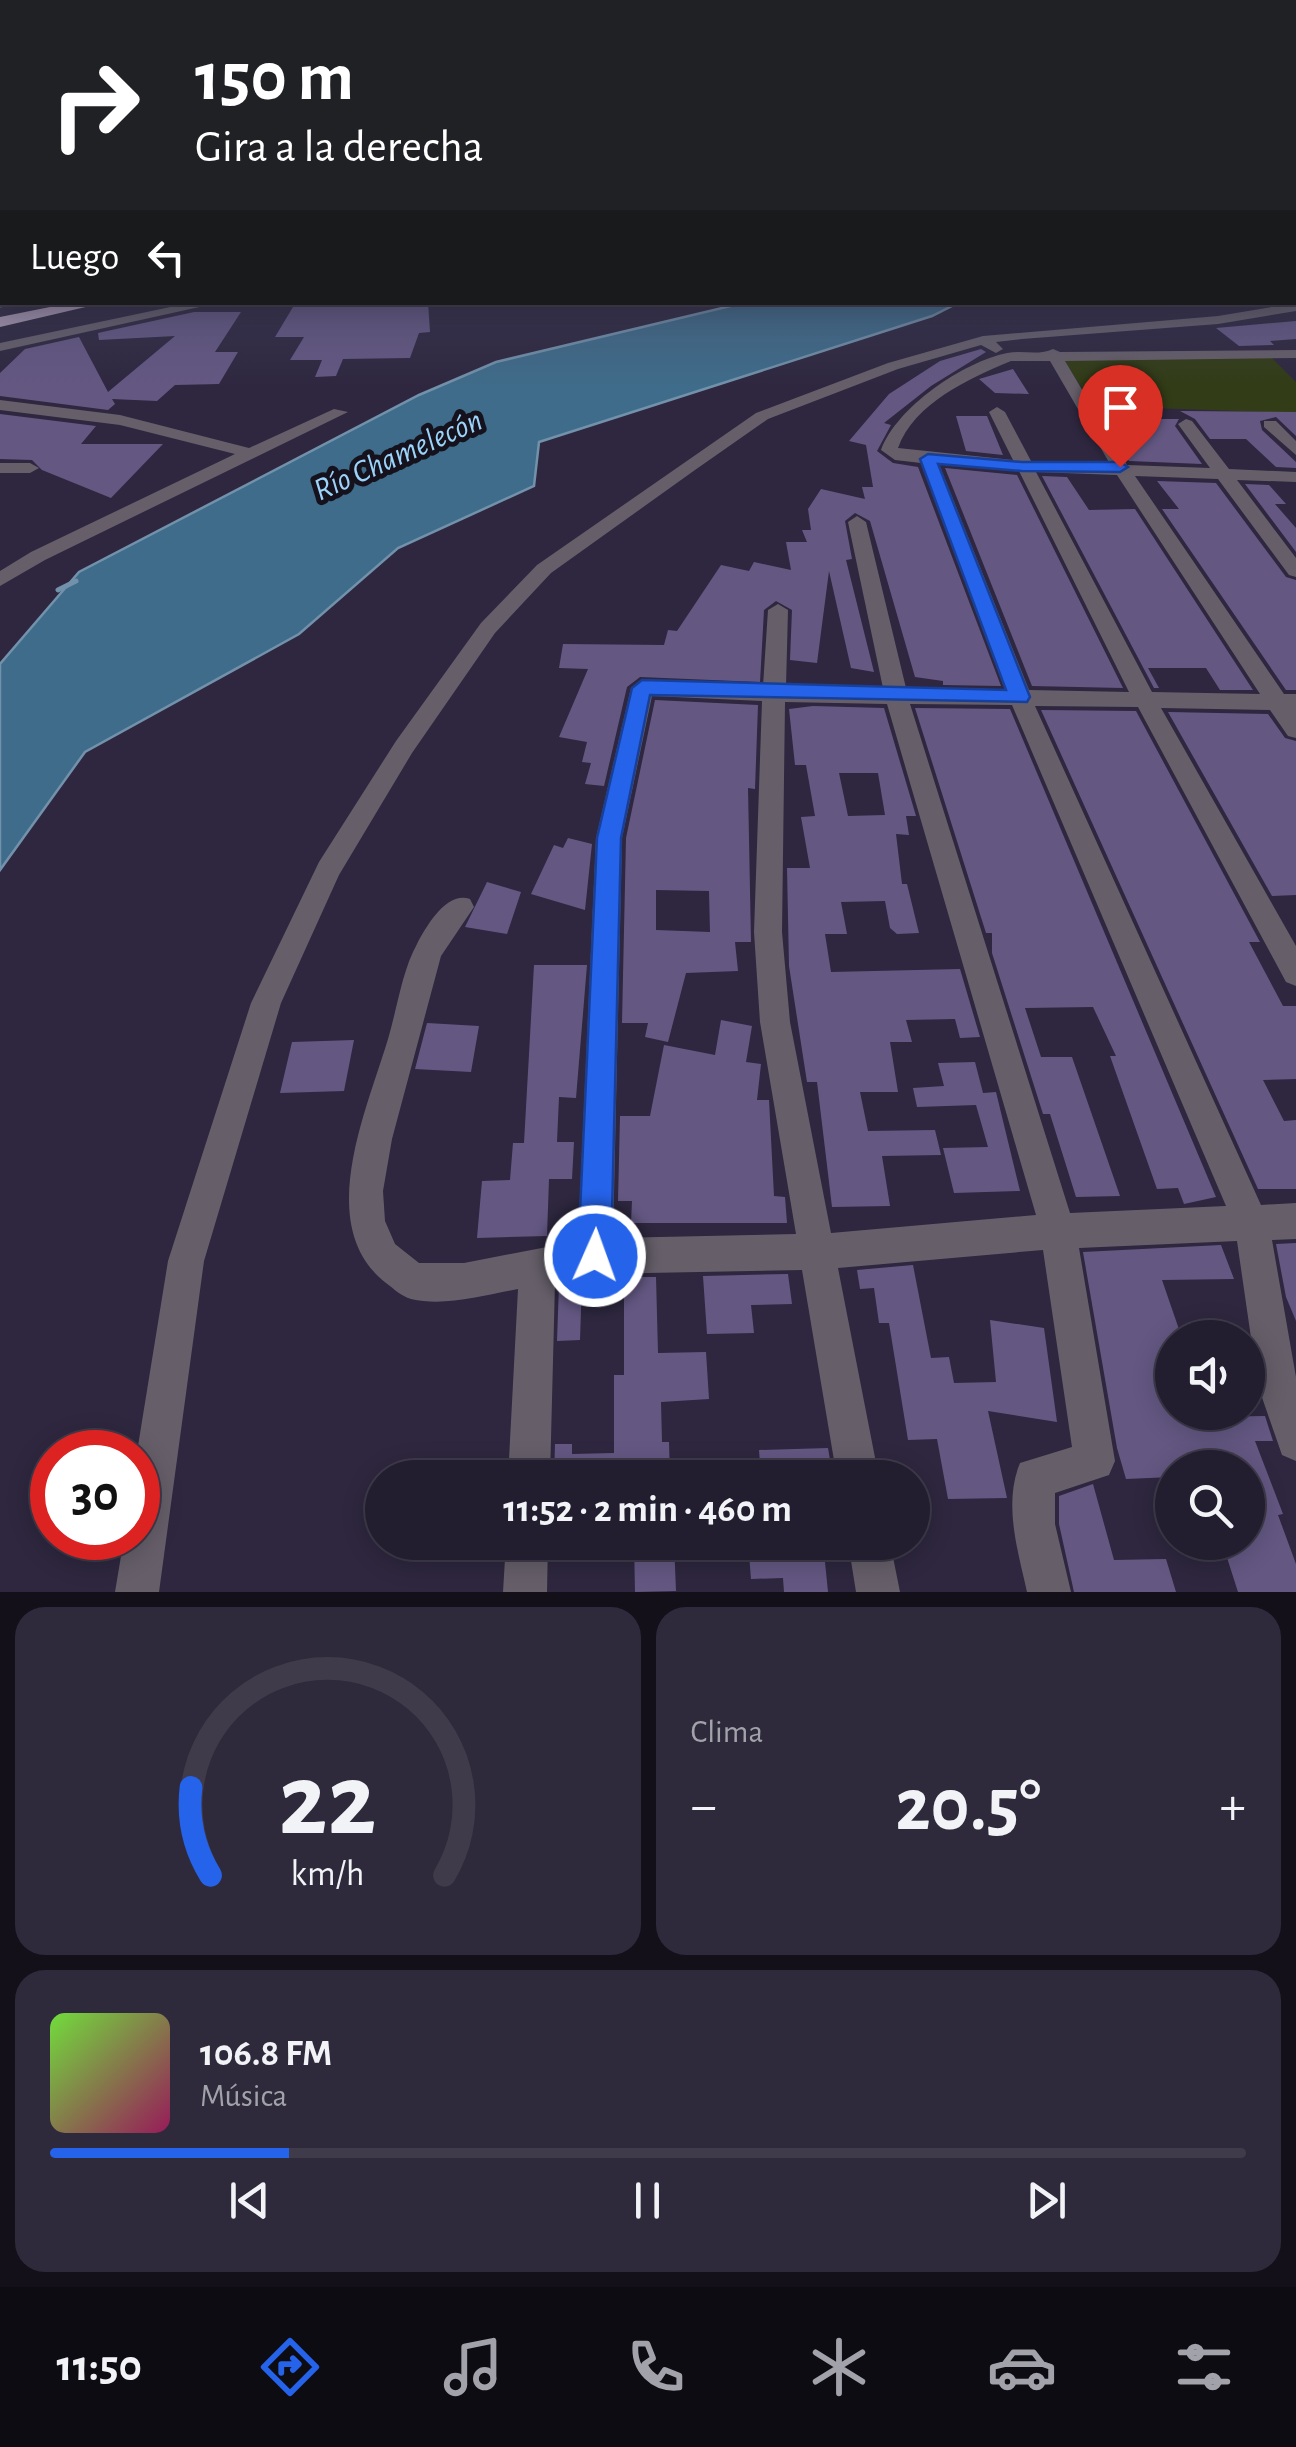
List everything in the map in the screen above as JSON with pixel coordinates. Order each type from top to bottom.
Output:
[{"type":"highway","points":[[0,322],[86,305]]},
{"type":"street","points":[[0,346],[200,305]]},
{"type":"street","points":[[137,1592],[186,1261],[266,1003],[328,870],[404,747],[488,628],[544,569],[762,416],[893,366],[983,340],[1043,330],[1241,319],[1296,308]]},
{"type":"street","points":[[67,309],[67,330]]},
{"type":"street","points":[[983,340],[1009,357]]},
{"type":"street","points":[[1296,351],[1053,353],[1009,357],[947,388],[908,417],[891,439],[893,454],[928,459],[1296,476]]},
{"type":"street","points":[[1053,353],[1120,467],[1287,702],[1296,730]]},
{"type":"street","points":[[0,406],[120,420],[250,453]]},
{"type":"street","points":[[0,580],[38,556],[340,412]]},
{"type":"street","points":[[997,412],[1146,702],[1296,973]]},
{"type":"street","points":[[1186,424],[1296,571]]},
{"type":"street","points":[[1270,424],[1296,450]]},
{"type":"street","points":[[928,459],[1020,697],[1252,1225],[1278,1386],[1296,1441]]},
{"type":"street","points":[[0,468],[30,468]]},
{"type":"street","points":[[857,522],[896,694],[1058,1230],[1096,1461],[1035,1478],[1034,1524],[1049,1592]]},
{"type":"street","points":[[778,610],[768,822],[768,932],[776,1022],[855,1460]]},
{"type":"street","points":[[595,1256],[609,838],[642,688],[776,694],[1287,702]]},
{"type":"street","points":[[460,906],[428,951],[375,1139],[366,1191],[367,1222],[382,1257],[413,1282],[464,1281],[537,1264],[595,1256],[818,1252],[1058,1230],[1296,1222]]},
{"type":"street","points":[[530,1460],[537,1264]]},
{"type":"street","points":[[525,1592],[526,1560]]},
{"type":"street","points":[[872,1560],[878,1592]]},
{"type":"green space","points":[[1268,354],[1296,382],[1296,413],[1093,406],[1062,357]]},
{"type":"water","name":"Río Chamelecón","points":[[735,305],[954,305],[932,316],[539,442],[534,486],[398,548],[299,634],[85,752],[0,870],[0,664],[79,572],[419,395],[496,362]]},
{"type":"building","points":[[294,305],[428,305],[430,332],[419,333],[410,358],[343,359],[336,376],[315,377],[322,360],[290,360],[304,337],[275,337]]},
{"type":"building","points":[[194,312],[241,312],[215,352],[238,352],[219,384],[175,385],[157,401],[112,399],[115,404],[108,410],[0,396],[0,373],[25,349],[79,337],[108,392],[175,336],[99,340],[98,333]]},
{"type":"building","points":[[1296,321],[1296,339],[1270,341],[1274,345],[1239,346],[1216,328]]},
{"type":"building","points":[[981,349],[986,352],[931,386],[884,423],[891,425],[877,451],[893,463],[918,467],[1001,686],[943,685],[943,681],[915,677],[870,521],[855,513],[845,521],[852,559],[846,560],[874,672],[851,668],[829,571],[817,663],[790,660],[792,610],[776,601],[764,610],[760,682],[640,677],[627,687],[604,786],[585,784],[591,763],[582,762],[587,742],[559,737],[588,669],[559,668],[563,644],[664,645],[668,630],[677,631],[721,565],[749,571],[754,562],[791,570],[786,542],[807,542],[802,530],[811,530],[808,509],[821,489],[865,499],[862,487],[873,487],[866,445],[849,441],[889,394],[940,361]]},
{"type":"building","points":[[1013,369],[1029,394],[995,393],[979,379]]},
{"type":"building","points":[[1098,409],[1117,409],[1124,419],[1179,419],[1175,426],[1202,464],[1129,461]]},
{"type":"building","points":[[1180,411],[1296,412],[1296,436],[1276,417],[1260,421],[1262,430],[1296,462],[1296,468],[1276,467],[1246,439],[1210,439],[1195,419]]},
{"type":"building","points":[[0,414],[96,426],[81,444],[163,444],[111,498],[42,470],[32,460],[0,459]]},
{"type":"building","points":[[956,416],[987,416],[1003,455],[966,451]]},
{"type":"building","points":[[945,468],[1017,475],[1123,688],[1032,686]]},
{"type":"building","points":[[1042,476],[1067,477],[1089,510],[1135,509],[1253,690],[1220,690],[1206,668],[1148,668],[1159,688],[1154,688]]},
{"type":"building","points":[[1157,481],[1216,483],[1286,577],[1296,580],[1296,690],[1286,690],[1162,509],[1179,509]]},
{"type":"building","points":[[1245,484],[1269,485],[1286,504],[1275,504],[1296,528],[1296,552]]},
{"type":"building","points":[[655,700],[758,705],[755,789],[748,788],[751,942],[735,942],[738,971],[686,973],[668,1042],[645,1037],[648,1023],[622,1023],[626,838]],"holes":[[[656,890],[709,891],[710,932],[656,930]]]},
{"type":"building","points":[[884,708],[916,816],[906,816],[909,835],[896,834],[902,884],[907,884],[919,933],[897,934],[890,928],[885,901],[841,902],[847,934],[825,934],[831,972],[960,969],[980,1037],[960,1038],[955,1019],[906,1020],[912,1042],[890,1042],[898,1092],[860,1092],[868,1131],[935,1130],[941,1155],[882,1156],[890,1206],[832,1207],[817,1082],[807,1082],[789,966],[787,868],[810,868],[801,817],[815,816],[806,765],[795,765],[789,709]],"holes":[[[839,773],[878,773],[885,815],[848,816]]]},
{"type":"building","points":[[915,708],[1010,709],[1216,1197],[1184,1204],[1178,1188],[1157,1189],[1110,1056],[1116,1056],[1093,1007],[1025,1008],[1041,1057],[1072,1057],[1120,1196],[1076,1197],[1050,1114],[1043,1114],[992,953],[992,933],[986,933]]},
{"type":"building","points":[[1041,710],[1136,711],[1260,942],[1249,942],[1283,1006],[1296,1006],[1296,1079],[1263,1080],[1284,1121],[1296,1120],[1296,1189],[1258,1189]]},
{"type":"building","points":[[1168,712],[1268,714],[1285,738],[1296,741],[1296,895],[1272,896]]},
{"type":"building","points":[[568,838],[592,844],[585,910],[531,894],[554,845],[563,848]]},
{"type":"building","points":[[487,882],[521,892],[507,934],[465,927]]},
{"type":"building","points":[[534,965],[587,965],[576,1098],[559,1097],[557,1142],[574,1142],[572,1179],[549,1179],[547,1236],[477,1238],[482,1181],[510,1180],[513,1143],[524,1143]]},
{"type":"building","points":[[721,1020],[752,1026],[746,1062],[761,1064],[757,1100],[769,1100],[774,1196],[785,1197],[787,1223],[631,1223],[632,1201],[618,1201],[620,1116],[650,1116],[664,1045],[715,1055]]},
{"type":"building","points":[[427,1023],[479,1026],[471,1072],[415,1069]]},
{"type":"building","points":[[354,1040],[344,1091],[280,1093],[292,1042]]},
{"type":"building","points":[[975,1062],[983,1093],[996,1092],[1020,1191],[954,1193],[943,1148],[988,1147],[976,1105],[917,1107],[913,1088],[944,1086],[938,1063]]},
{"type":"building","points":[[1296,1243],[1296,1321],[1286,1297],[1276,1244]]},
{"type":"building","points":[[1221,1245],[1234,1279],[1162,1280],[1176,1320],[1155,1320],[1155,1430],[1265,1430],[1265,1416],[1273,1441],[1255,1441],[1258,1450],[1155,1450],[1155,1478],[1126,1479],[1117,1448],[1083,1252]]},
{"type":"building","points":[[913,1265],[931,1358],[949,1357],[954,1383],[996,1382],[990,1320],[1044,1328],[1057,1422],[988,1411],[1007,1498],[948,1499],[937,1439],[908,1440],[889,1323],[879,1323],[874,1288],[860,1289],[857,1270]]},
{"type":"building","points":[[788,1274],[792,1304],[751,1305],[754,1333],[707,1334],[703,1276]]},
{"type":"building","points":[[624,1277],[656,1277],[658,1353],[706,1352],[709,1399],[661,1402],[662,1442],[669,1442],[670,1460],[555,1460],[555,1444],[572,1444],[572,1454],[614,1453],[614,1375],[624,1375]]},
{"type":"building","points":[[582,1280],[580,1340],[557,1341],[559,1285]]},
{"type":"building","points":[[828,1448],[830,1460],[760,1460],[759,1450]]},
{"type":"building","points":[[1265,1467],[1296,1564],[1296,1592],[1238,1592],[1228,1560],[1265,1560]]},
{"type":"building","points":[[1093,1484],[1114,1560],[1166,1560],[1176,1592],[1074,1592],[1059,1524],[1059,1496]]},
{"type":"building","points":[[634,1560],[675,1560],[676,1591],[635,1592]]},
{"type":"building","points":[[749,1560],[825,1560],[828,1592],[784,1592],[783,1578],[751,1579]]},
{"type":"waterway","points":[[58,590],[76,581]]},
{"type":"route","points":[[595,1256],[609,838],[642,688],[1020,697],[928,459],[1022,466],[1120,467]]}]
